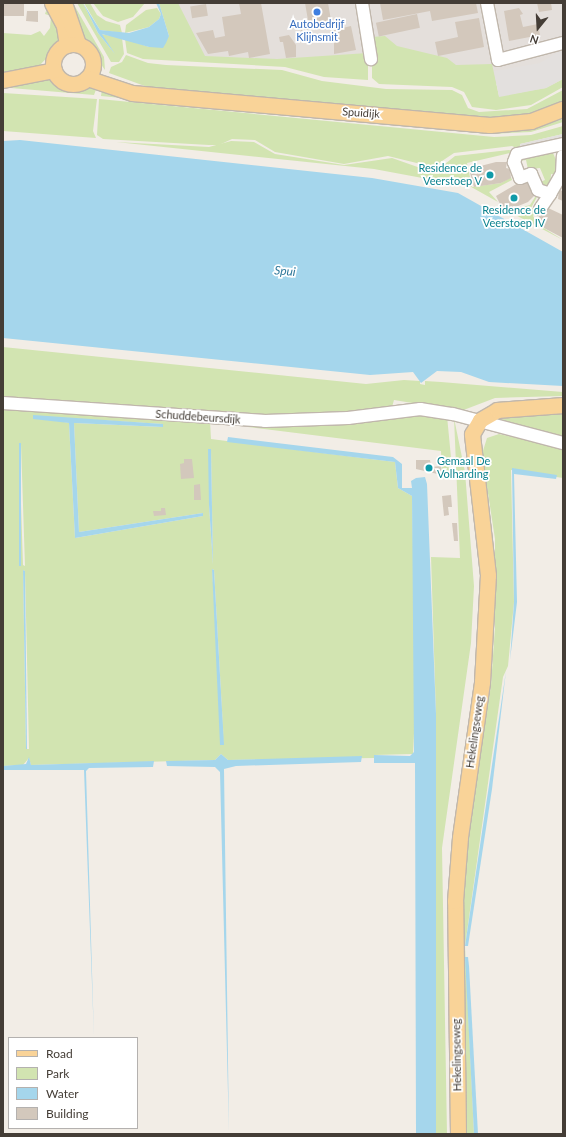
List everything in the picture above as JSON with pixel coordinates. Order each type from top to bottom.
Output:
[{"type":"main road","points":[[52,3],[72,44],[90,53],[90,72],[78,83],[68,83],[60,78],[54,70],[54,57],[72,44]]},
{"type":"main road","points":[[64,3],[72,44]]},
{"type":"main road","points":[[3,80],[54,70]]},
{"type":"main road","name":"Spuidijk","points":[[90,72],[132,93],[490,125],[531,121],[563,109]]},
{"type":"main road","points":[[477,423],[504,408],[563,405]]},
{"type":"main road","name":"Hekelingseweg","points":[[458,1134],[455,901],[460,837],[482,682],[486,621],[486,546],[472,442],[477,423]]},
{"type":"street","points":[[362,3],[371,59]]},
{"type":"street","points":[[487,3],[498,60],[563,43]]},
{"type":"street","points":[[550,194],[538,190],[530,174],[520,178],[514,162],[517,154],[563,144]]},
{"type":"street","points":[[540,209],[562,173],[563,156]]},
{"type":"street","name":"Schuddebeursdijk","points":[[3,404],[265,420],[315,420],[406,411],[447,413],[477,423]]},
{"type":"street","points":[[477,423],[563,444]]},
{"type":"shaded area","points":[[175,3],[563,3],[563,79],[546,88],[527,92],[393,57],[277,65],[204,56]]},
{"type":"shaded area","points":[[560,51],[563,54],[563,79],[546,88],[499,97],[494,71],[540,63]]},
{"type":"shaded area","points":[[563,134],[563,141],[521,150],[520,144]]},
{"type":"green space","points":[[67,3],[73,3],[104,57],[105,70],[83,39]]},
{"type":"green space","points":[[77,3],[83,3],[98,33],[115,54],[101,34],[122,38],[124,54],[119,62],[111,62]]},
{"type":"green space","points":[[84,3],[90,3],[97,15],[106,21],[120,25],[122,33],[100,30]]},
{"type":"green space","points":[[93,3],[145,3],[133,17],[118,22],[103,16]]},
{"type":"green space","points":[[159,3],[178,3],[205,56],[277,59],[368,53],[368,80],[324,77],[285,67],[143,59],[127,53],[125,39],[149,47],[169,36]]},
{"type":"green space","points":[[157,8],[161,14],[159,19],[149,27],[125,33],[126,25],[146,10]]},
{"type":"green space","points":[[46,11],[54,14],[61,41],[59,45],[39,66],[3,75],[3,33],[31,35],[40,31],[44,36],[50,28],[51,16],[45,14]]},
{"type":"green space","points":[[385,36],[397,46],[447,58],[456,65],[492,64],[499,96],[546,88],[563,79],[563,87],[531,105],[496,110],[472,107],[464,92],[452,87],[379,84],[372,78],[372,37]]},
{"type":"green space","points":[[126,55],[148,63],[166,65],[282,70],[322,81],[386,89],[452,90],[462,95],[468,108],[479,112],[527,109],[563,90],[563,105],[501,121],[153,89],[109,73],[111,67],[122,62]]},
{"type":"green space","points":[[46,79],[70,87],[98,84],[94,95],[11,88]]},
{"type":"green space","points":[[102,89],[491,133],[529,130],[563,119],[563,122],[531,132],[489,134],[101,96]]},
{"type":"green space","points":[[3,93],[97,99],[93,131],[96,138],[3,131]]},
{"type":"green space","points":[[99,99],[494,137],[531,135],[563,126],[563,134],[520,144],[521,150],[512,146],[454,153],[433,167],[388,156],[344,164],[275,152],[255,140],[232,139],[219,145],[209,145],[103,139],[97,135]]},
{"type":"green space","points":[[231,141],[254,142],[275,154],[344,165],[392,158],[429,171],[440,168],[455,156],[509,150],[514,152],[467,163],[472,187],[501,183],[511,177],[512,180],[489,192],[498,202],[464,183],[460,185],[374,169],[116,142],[209,147]]},
{"type":"green space","points":[[558,151],[553,153],[559,167],[557,175],[551,174],[550,189],[538,183],[545,180],[540,168],[521,170],[528,169],[526,160],[519,161],[520,158]]},
{"type":"green space","points":[[537,194],[544,196],[537,197],[531,208],[537,209],[533,216],[539,225],[563,240],[508,211],[530,205]]},
{"type":"green space","points":[[3,347],[366,384],[404,380],[420,381],[420,384],[425,385],[425,381],[563,392],[563,396],[495,398],[461,411],[394,400],[392,407],[369,410],[273,415],[3,398]]},
{"type":"green space","points":[[3,407],[210,421],[211,439],[395,462],[398,488],[412,496],[416,693],[413,754],[374,755],[374,758],[228,760],[221,754],[215,760],[31,765],[29,758],[23,765],[3,766]],"holes":[[[33,416],[163,424],[162,427],[74,423],[79,532],[203,513],[203,516],[75,538],[69,423]],[[19,443],[21,444],[25,566],[23,565]],[[209,449],[211,449],[213,565],[209,505]],[[212,569],[214,570],[224,745]],[[23,570],[25,571],[29,749],[26,749]]]},
{"type":"green space","points":[[563,414],[563,438],[503,425],[500,420],[518,415]]},
{"type":"green space","points":[[421,415],[447,416],[453,478],[442,477],[441,451],[248,427],[248,425]]},
{"type":"green space","points":[[454,418],[465,472],[474,586],[471,643],[442,848],[447,1134],[436,1134],[436,714],[431,557],[460,558]]},
{"type":"green space","points":[[499,434],[563,448],[563,478],[511,470],[514,602],[508,666],[503,677],[465,946],[474,1134],[464,1134],[461,882],[491,685],[495,627],[495,539],[482,454],[487,438]]},
{"type":"water","points":[[83,3],[100,30],[129,33],[149,27],[159,19],[161,14],[156,3],[159,3],[169,36],[166,43],[163,48],[149,47],[102,34],[115,54],[98,33]]},
{"type":"water","name":"Spui","points":[[20,140],[372,178],[458,193],[563,252],[563,386],[489,382],[461,372],[437,371],[421,383],[413,372],[370,375],[3,338],[3,141]]},
{"type":"water","points":[[33,415],[163,424],[163,427],[74,423],[79,532],[203,513],[203,516],[75,538],[69,423],[33,419]]},
{"type":"water","points":[[228,437],[393,457],[402,464],[402,488],[412,488],[411,481],[416,478],[425,477],[427,484],[436,714],[436,1134],[416,1134],[415,763],[374,763],[374,755],[410,756],[414,752],[412,496],[398,488],[395,462],[227,442]]},
{"type":"water","points":[[19,443],[21,443],[21,566],[19,566]]},
{"type":"water","points":[[208,449],[211,449],[213,565],[209,505]]},
{"type":"water","points":[[512,468],[557,475],[556,479],[514,474],[517,602],[510,660],[514,602]]},
{"type":"water","points":[[212,569],[214,570],[224,745],[220,745]]},
{"type":"water","points":[[23,570],[25,571],[27,749],[26,749]]},
{"type":"water","points":[[506,671],[492,789],[468,946],[465,946]]},
{"type":"water","points":[[221,754],[228,760],[362,756],[361,762],[236,766],[224,769],[229,1134],[220,772],[215,767],[167,766],[166,761],[215,760]]},
{"type":"water","points":[[29,757],[31,765],[154,761],[153,767],[89,768],[86,771],[94,1037],[84,770],[3,770],[3,766],[26,764]]},
{"type":"water","points":[[465,957],[468,957],[469,966],[478,1134],[474,1134]]},
{"type":"building","points":[[3,3],[24,3],[24,16],[3,16]]},
{"type":"building","points":[[239,3],[261,3],[270,54],[249,58],[248,52],[229,56],[228,51],[208,54],[196,33],[213,30],[215,38],[225,36],[222,17],[241,14]]},
{"type":"building","points":[[305,3],[328,3],[332,26],[301,31],[299,23],[307,21],[309,26]]},
{"type":"building","points":[[380,3],[476,3],[478,13],[432,21],[430,11],[383,20]]},
{"type":"building","points":[[537,3],[551,3],[552,10],[539,12]]},
{"type":"building","points":[[206,4],[208,16],[192,18],[190,7]]},
{"type":"building","points":[[519,8],[523,14],[520,15],[523,27],[538,24],[540,35],[509,41],[504,11]]},
{"type":"building","points":[[27,11],[38,11],[38,22],[26,21]]},
{"type":"building","points":[[417,14],[420,28],[379,36],[376,23]]},
{"type":"building","points":[[479,18],[484,47],[438,56],[435,42],[458,37],[455,22]]},
{"type":"building","points":[[351,26],[356,50],[334,54],[334,30]]},
{"type":"building","points":[[289,35],[296,45],[296,57],[286,58],[283,42],[280,42],[279,37]]},
{"type":"building","name":"Residence de Veerstoep V","points":[[496,162],[507,162],[506,168],[510,169],[511,178],[501,183],[474,187],[469,169]]},
{"type":"building","name":"Residence de Veerstoep IV","points":[[528,181],[529,186],[533,186],[536,194],[528,202],[504,212],[496,196],[518,183]]},
{"type":"building","points":[[559,190],[563,191],[563,201],[558,199]]},
{"type":"building","points":[[546,207],[563,215],[563,238],[544,228],[537,220],[541,212],[544,214]]},
{"type":"building","points":[[184,459],[192,459],[194,478],[181,479],[180,464],[184,463]]},
{"type":"building","name":"Gemaal De Volharding","points":[[416,460],[430,460],[431,467],[441,466],[442,475],[416,469]]},
{"type":"building","points":[[200,484],[201,500],[194,500],[194,485]]},
{"type":"building","points":[[451,495],[452,507],[448,507],[449,515],[444,516],[442,496]]},
{"type":"building","points":[[161,508],[165,508],[166,515],[154,516],[153,511],[161,511]]},
{"type":"building","points":[[452,523],[457,523],[458,541],[454,541]]},
{"type":"place","name":"Autobedrijf Klijnsmit","points":[[317,12]]},
{"type":"place","name":"Residence de Veerstoep V","points":[[490,175]]},
{"type":"place","name":"Residence de Veerstoep IV","points":[[514,198]]},
{"type":"place","name":"Gemaal De Volharding","points":[[429,468]]}]
